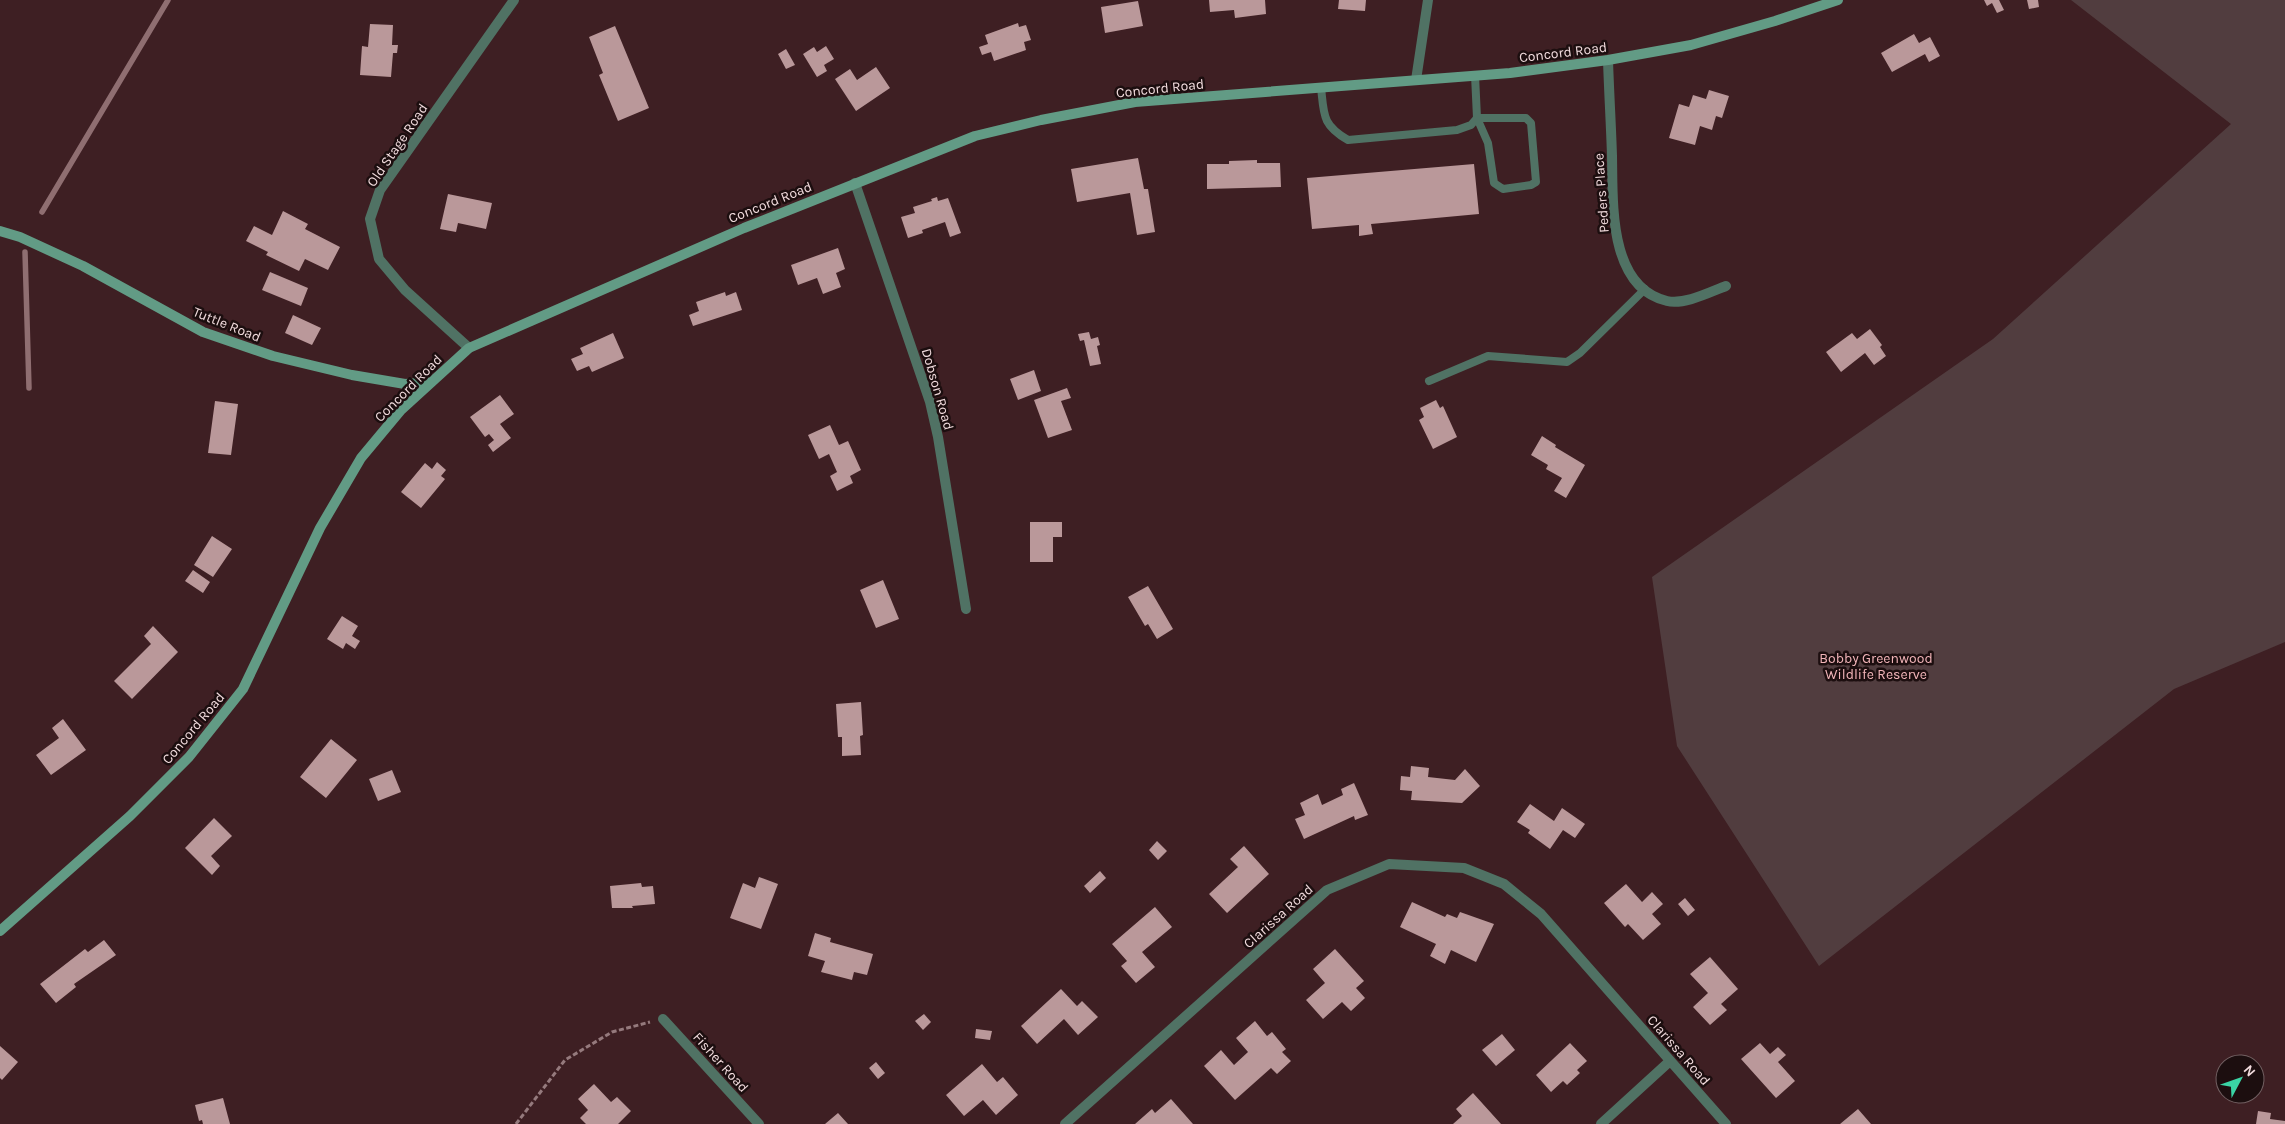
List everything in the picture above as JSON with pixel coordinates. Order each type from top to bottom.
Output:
[{"type":"main road","name":"Concord Road","points":[[0,931],[130,816],[189,757],[244,689],[320,528],[361,458],[401,410],[469,348],[744,228],[975,136],[1041,120],[1135,102],[1475,75],[1608,60],[1690,45],[1775,21],[1838,0]]},
{"type":"main road","name":"Tuttle Road","points":[[0,231],[20,237],[83,266],[203,332],[273,356],[352,376],[405,384],[431,382]]},
{"type":"street","name":"Old Stage Road","points":[[469,348],[405,290],[379,259],[370,219],[380,190],[514,0]]},
{"type":"street","points":[[1416,80],[1428,0]]},
{"type":"street","name":"Peders Place","points":[[1608,60],[1614,224],[1623,260],[1632,275],[1645,289],[1654,296],[1669,302],[1683,300],[1726,286]]},
{"type":"street","name":"Dobson Road","points":[[855,183],[920,367],[930,402],[938,437],[966,609]]},
{"type":"street","name":"Clarissa Road","points":[[1065,1124],[1327,890],[1389,864],[1464,868],[1504,884],[1541,914],[1726,1124]]},
{"type":"street","name":"Fisher Road","points":[[664,1019],[759,1124]]},
{"type":"street","points":[[1601,1124],[1670,1061]]},
{"type":"lane","points":[[1475,75],[1477,118],[1488,143],[1494,183],[1503,189],[1531,185],[1536,182],[1531,123],[1526,118],[1477,118]]},
{"type":"lane","points":[[1321,87],[1324,119],[1334,132],[1348,140],[1457,130],[1472,125],[1477,118]]},
{"type":"lane","points":[[1429,381],[1488,356],[1567,362],[1580,353],[1645,289]]},
{"type":"path","points":[[516,1124],[566,1060],[612,1032],[664,1019]]},
{"type":"green space","name":"Bobby Greenwood Wildlife Reserve","points":[[2071,0],[2285,0],[2285,642],[2174,689],[1819,966],[1677,746],[1652,577],[1993,339],[2231,124]]},
{"type":"building","points":[[1209,0],[1265,0],[1266,14],[1235,18],[1234,10],[1210,12]]},
{"type":"building","points":[[1339,0],[1366,0],[1365,11],[1338,9]]},
{"type":"building","points":[[1984,0],[1999,0],[2004,10],[1997,13],[1992,3],[1987,6]]},
{"type":"building","points":[[2027,0],[2038,0],[2039,7],[2029,9]]},
{"type":"building","points":[[1138,1],[1143,26],[1105,33],[1101,7]]},
{"type":"building","points":[[1018,23],[1019,27],[1026,25],[1031,40],[1024,42],[1026,50],[994,61],[991,52],[982,55],[979,47],[988,44],[985,35]]},
{"type":"building","points":[[370,24],[393,25],[392,45],[398,45],[397,53],[393,53],[391,77],[360,75],[362,46],[368,47]]},
{"type":"building","points":[[615,26],[649,108],[618,121],[599,75],[603,73],[589,37]]},
{"type":"building","points":[[1914,34],[1919,43],[1930,37],[1940,56],[1929,62],[1925,54],[1892,72],[1881,53]]},
{"type":"building","points":[[826,46],[834,59],[824,65],[827,71],[817,77],[803,54],[814,47],[817,52]]},
{"type":"building","points":[[786,49],[795,65],[786,69],[778,54]]},
{"type":"building","points":[[876,67],[890,88],[856,111],[835,79],[850,69],[857,80]]},
{"type":"building","points":[[1709,90],[1729,96],[1722,118],[1716,116],[1712,130],[1700,126],[1695,145],[1669,138],[1679,104],[1689,107],[1693,95],[1706,99]]},
{"type":"building","points":[[1138,158],[1144,189],[1148,189],[1155,232],[1137,235],[1130,193],[1077,202],[1071,169]]},
{"type":"building","points":[[1257,160],[1257,163],[1280,163],[1281,187],[1207,189],[1207,164],[1229,164],[1229,161]]},
{"type":"building","points":[[1474,164],[1479,214],[1371,224],[1373,234],[1359,236],[1359,225],[1312,229],[1307,178]]},
{"type":"building","points":[[448,194],[492,203],[486,229],[458,223],[456,232],[440,229]]},
{"type":"building","points":[[937,197],[938,201],[948,198],[961,233],[950,237],[945,222],[922,230],[923,233],[908,238],[901,217],[915,213],[913,207],[932,201],[931,199]]},
{"type":"building","points":[[283,211],[308,224],[305,229],[340,247],[328,270],[305,259],[299,271],[266,255],[268,252],[246,241],[254,226],[272,235]]},
{"type":"building","points":[[838,248],[845,269],[836,273],[841,287],[823,294],[817,278],[798,285],[791,265]]},
{"type":"building","points":[[270,272],[308,288],[301,306],[262,290]]},
{"type":"building","points":[[725,292],[726,296],[736,292],[742,310],[693,326],[689,315],[699,311],[696,302]]},
{"type":"building","points":[[293,315],[321,328],[312,345],[285,333]]},
{"type":"building","points":[[1870,329],[1882,345],[1880,347],[1886,356],[1874,365],[1865,353],[1841,372],[1826,352],[1852,333],[1857,339]]},
{"type":"building","points":[[1089,332],[1091,339],[1098,337],[1100,345],[1097,346],[1101,364],[1090,366],[1084,340],[1080,341],[1078,334]]},
{"type":"building","points":[[613,333],[624,358],[592,372],[589,366],[577,371],[571,359],[583,354],[580,348]]},
{"type":"building","points":[[1034,370],[1041,391],[1018,400],[1010,379]]},
{"type":"building","points":[[1067,388],[1071,398],[1061,401],[1072,430],[1048,438],[1034,400]]},
{"type":"building","points":[[500,395],[514,414],[500,424],[511,438],[493,452],[488,445],[494,440],[489,434],[485,437],[470,417]]},
{"type":"building","points":[[1436,400],[1440,408],[1443,406],[1457,437],[1433,449],[1419,420],[1424,417],[1420,408]]},
{"type":"building","points":[[215,401],[238,404],[231,455],[208,453]]},
{"type":"building","points":[[830,425],[839,445],[848,441],[861,470],[850,476],[853,483],[837,491],[830,476],[837,472],[829,454],[819,459],[808,435]]},
{"type":"building","points":[[1542,436],[1556,445],[1555,447],[1585,465],[1566,498],[1554,491],[1562,478],[1546,469],[1548,465],[1531,455]]},
{"type":"building","points":[[437,462],[446,470],[441,476],[445,479],[421,508],[401,492],[425,463],[432,469]]},
{"type":"building","points":[[1030,522],[1062,522],[1062,537],[1053,537],[1053,562],[1030,562]]},
{"type":"building","points":[[212,536],[232,549],[213,577],[194,565]]},
{"type":"building","points":[[193,570],[210,582],[203,593],[185,581]]},
{"type":"building","points":[[883,580],[899,619],[876,628],[860,590]]},
{"type":"building","points":[[1148,586],[1173,629],[1157,639],[1148,624],[1145,626],[1128,597]]},
{"type":"building","points":[[342,616],[358,626],[352,636],[360,641],[355,649],[346,643],[343,649],[327,639]]},
{"type":"building","points":[[153,626],[178,652],[132,699],[114,681],[151,644],[144,636]]},
{"type":"building","points":[[861,702],[863,735],[860,736],[861,755],[842,756],[842,737],[838,737],[836,704]]},
{"type":"building","points":[[63,719],[86,750],[51,775],[36,755],[59,738],[52,728]]},
{"type":"building","points":[[331,739],[357,760],[326,798],[300,777]]},
{"type":"building","points":[[1411,766],[1429,768],[1428,777],[1455,780],[1465,769],[1480,786],[1462,803],[1411,800],[1412,791],[1400,790],[1401,776],[1410,777]]},
{"type":"building","points":[[392,770],[401,792],[378,801],[369,779]]},
{"type":"building","points":[[1354,783],[1368,815],[1355,820],[1354,816],[1304,839],[1295,819],[1305,815],[1300,803],[1318,794],[1322,805],[1343,795],[1341,789]]},
{"type":"building","points":[[1530,804],[1554,821],[1562,808],[1585,824],[1575,838],[1563,830],[1550,849],[1528,833],[1530,830],[1517,822]]},
{"type":"building","points":[[214,818],[232,836],[211,856],[220,866],[212,875],[185,848]]},
{"type":"building","points":[[1157,841],[1167,851],[1158,860],[1149,850]]},
{"type":"building","points":[[1244,846],[1269,874],[1227,913],[1209,894],[1238,867],[1230,859]]},
{"type":"building","points":[[1100,871],[1106,878],[1090,893],[1084,886]]},
{"type":"building","points":[[759,877],[778,884],[761,929],[730,918],[743,883],[755,888]]},
{"type":"building","points":[[641,883],[642,887],[653,886],[655,904],[632,906],[633,908],[612,908],[610,886]]},
{"type":"building","points":[[1626,884],[1642,902],[1652,892],[1663,904],[1652,914],[1661,924],[1643,940],[1628,924],[1625,927],[1604,903]]},
{"type":"building","points":[[1685,898],[1695,910],[1688,916],[1678,904]]},
{"type":"building","points":[[1412,902],[1445,917],[1447,914],[1457,918],[1460,912],[1494,924],[1476,962],[1451,950],[1445,964],[1430,956],[1436,944],[1400,927]]},
{"type":"building","points":[[1155,907],[1172,927],[1142,952],[1155,967],[1136,983],[1121,966],[1127,961],[1112,944]]},
{"type":"building","points":[[815,933],[831,938],[830,942],[873,954],[867,975],[854,972],[852,980],[821,972],[825,961],[808,956]]},
{"type":"building","points":[[104,940],[116,955],[74,984],[76,987],[56,1003],[40,984],[85,949],[88,952]]},
{"type":"building","points":[[1335,949],[1364,981],[1356,988],[1365,998],[1351,1011],[1342,1002],[1323,1019],[1306,1000],[1325,983],[1313,969]]},
{"type":"building","points":[[1710,957],[1738,989],[1721,1004],[1727,1010],[1710,1025],[1693,1007],[1708,993],[1690,974]]},
{"type":"building","points":[[1061,989],[1077,1006],[1082,1001],[1098,1017],[1078,1035],[1064,1019],[1037,1044],[1021,1026]]},
{"type":"building","points":[[924,1014],[931,1022],[923,1030],[915,1021]]},
{"type":"building","points":[[1255,1021],[1267,1036],[1272,1032],[1286,1049],[1282,1052],[1291,1061],[1277,1074],[1271,1068],[1235,1100],[1204,1066],[1221,1050],[1234,1065],[1248,1052],[1236,1038]]},
{"type":"building","points":[[976,1029],[992,1031],[990,1040],[975,1038]]},
{"type":"building","points":[[1502,1034],[1515,1050],[1496,1066],[1482,1050]]},
{"type":"building","points":[[1570,1043],[1587,1061],[1577,1070],[1580,1073],[1567,1085],[1563,1081],[1551,1092],[1536,1075]]},
{"type":"building","points":[[1760,1043],[1770,1054],[1778,1047],[1786,1055],[1778,1062],[1795,1081],[1776,1098],[1741,1059]]},
{"type":"building","points":[[0,1046],[18,1062],[2,1080],[0,1078]]},
{"type":"building","points":[[876,1062],[885,1073],[878,1079],[869,1068]]},
{"type":"building","points":[[982,1064],[997,1082],[1003,1077],[1018,1095],[996,1115],[983,1100],[964,1116],[946,1095]]},
{"type":"building","points":[[594,1084],[611,1102],[617,1097],[631,1111],[618,1124],[586,1124],[580,1118],[588,1110],[578,1099]]},
{"type":"building","points":[[1473,1093],[1501,1124],[1453,1124],[1462,1116],[1456,1109]]},
{"type":"building","points":[[223,1098],[230,1124],[203,1124],[202,1120],[199,1121],[195,1105]]},
{"type":"building","points":[[1171,1099],[1193,1124],[1135,1124],[1152,1109],[1155,1113]]},
{"type":"building","points":[[1858,1109],[1871,1124],[1840,1124]]},
{"type":"building","points":[[2258,1111],[2271,1113],[2270,1119],[2285,1121],[2285,1124],[2256,1124]]},
{"type":"building","points":[[838,1113],[848,1124],[825,1124]]},
{"type":"waterway","points":[[42,212],[168,0]]},
{"type":"waterway","points":[[25,252],[29,388]]}]
